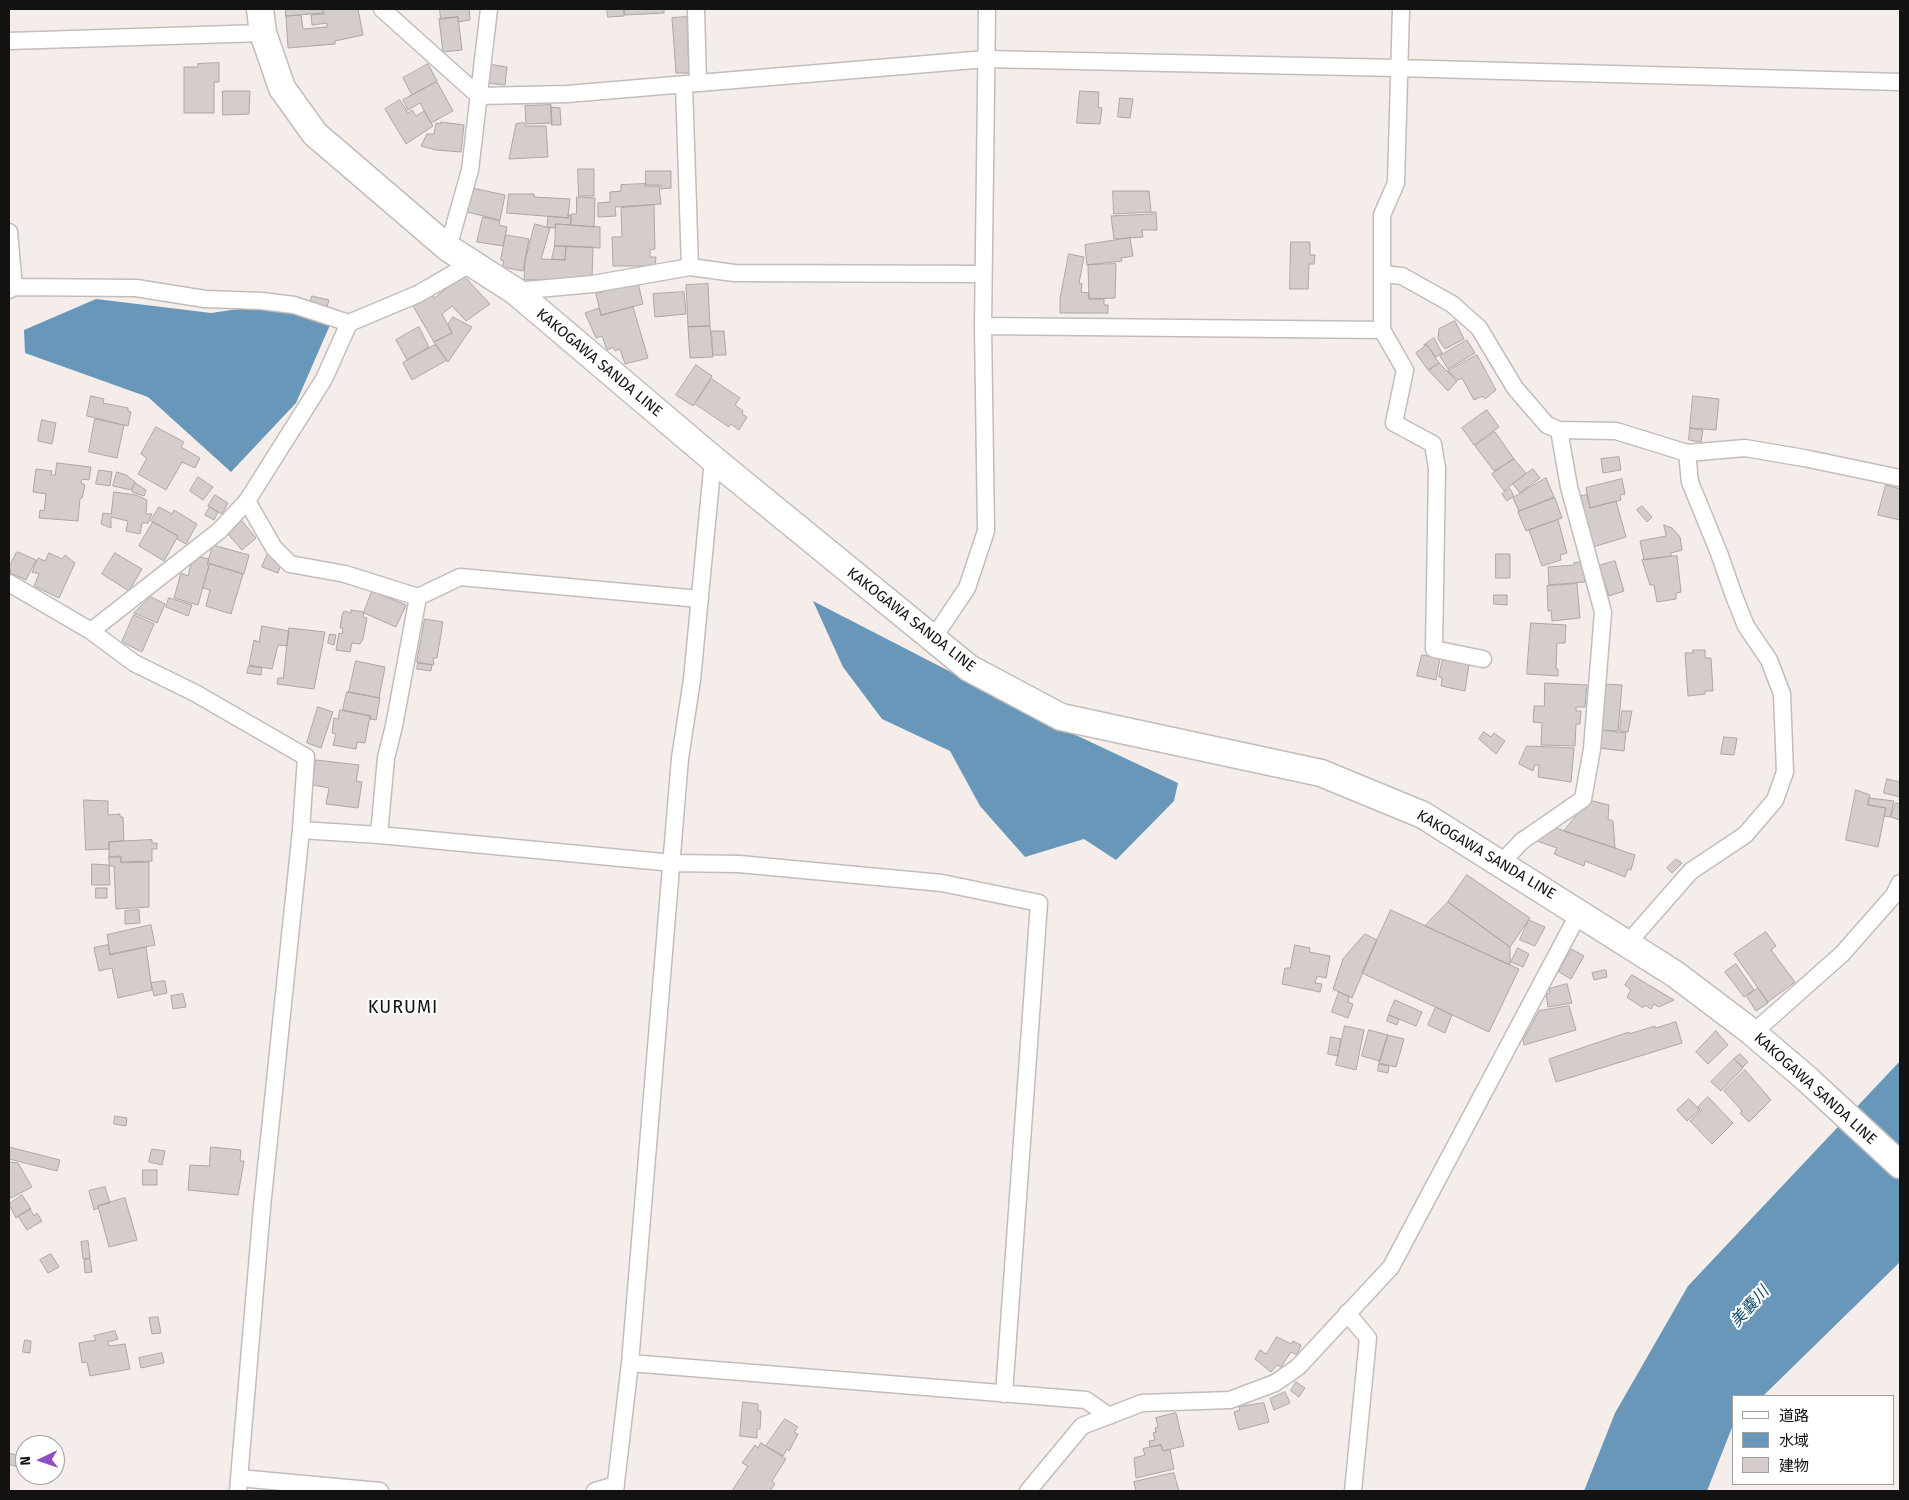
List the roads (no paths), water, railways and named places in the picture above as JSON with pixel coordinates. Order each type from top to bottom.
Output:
[{"type":"main road","name":"KAKOGAWA SANDA LINE","points":[[261,21],[282,88],[315,134],[448,248],[470,264],[515,291],[713,459],[932,640],[969,668],[1061,717],[1322,773],[1423,815],[1675,974],[1808,1079],[1900,1165]]},
{"type":"street","points":[[382,9],[479,96],[567,94],[986,59],[1900,82]]},
{"type":"street","points":[[448,248],[470,170],[489,9]]},
{"type":"street","points":[[690,267],[691,84],[696,9]]},
{"type":"street","points":[[932,640],[967,588],[986,531],[983,274],[987,9]]},
{"type":"street","points":[[1401,9],[1396,183],[1382,215],[1382,330],[1406,370],[1394,423],[1433,444],[1437,468],[1434,649],[1483,659]]},
{"type":"street","points":[[9,41],[261,21]]},
{"type":"street","points":[[9,232],[11,288],[136,288],[205,299],[262,301],[294,305],[349,323],[418,294],[470,264]]},
{"type":"street","points":[[515,291],[593,284],[690,267],[734,273],[983,274]]},
{"type":"street","points":[[1382,274],[1402,276],[1452,304],[1479,328],[1515,388],[1547,425],[1560,430],[1616,431],[1687,453],[1745,448],[1900,478]]},
{"type":"street","points":[[91,631],[219,531],[247,501],[324,379],[349,323]]},
{"type":"street","points":[[983,326],[1382,330]]},
{"type":"street","points":[[1501,863],[1522,841],[1583,800],[1592,749],[1603,612],[1569,487],[1560,430]]},
{"type":"street","points":[[1627,944],[1692,872],[1745,835],[1775,800],[1785,772],[1782,694],[1769,660],[1746,626],[1734,596],[1690,482],[1687,453]]},
{"type":"street","points":[[595,1491],[616,1488],[630,1363],[673,863],[680,758],[692,680],[713,459]]},
{"type":"street","points":[[247,501],[274,548],[290,564],[344,574],[418,597],[460,576],[700,598]]},
{"type":"street","points":[[9,583],[91,631],[134,663],[195,693],[306,757],[301,830],[262,1207],[238,1484],[380,1491]]},
{"type":"street","points":[[379,835],[386,758],[394,726],[418,597]]},
{"type":"street","points":[[301,830],[379,835],[673,863],[739,864],[942,883],[1040,903],[1004,1394]]},
{"type":"street","points":[[1752,1033],[1842,954],[1894,895],[1900,883]]},
{"type":"street","points":[[1028,1491],[1082,1426],[1142,1403],[1230,1400],[1275,1383],[1298,1367],[1391,1266],[1580,913]]},
{"type":"street","points":[[1347,1313],[1368,1338],[1353,1491]]},
{"type":"street","points":[[630,1363],[1086,1400],[1109,1416]]},
{"type":"water","points":[[96,299],[211,313],[293,301],[330,325],[296,403],[231,472],[148,397],[25,353],[24,330]]},
{"type":"water","points":[[813,601],[1050,723],[1178,783],[1174,801],[1116,860],[1084,839],[1025,857],[980,806],[950,751],[882,719],[843,667]]},
{"type":"water","name":"美嚢川","points":[[1900,1061],[1900,1262],[1764,1395],[1732,1395],[1732,1428],[1707,1491],[1584,1491],[1615,1413],[1688,1286]]},
{"type":"district","name":"KURUMI","points":[[403,1008]]}]
